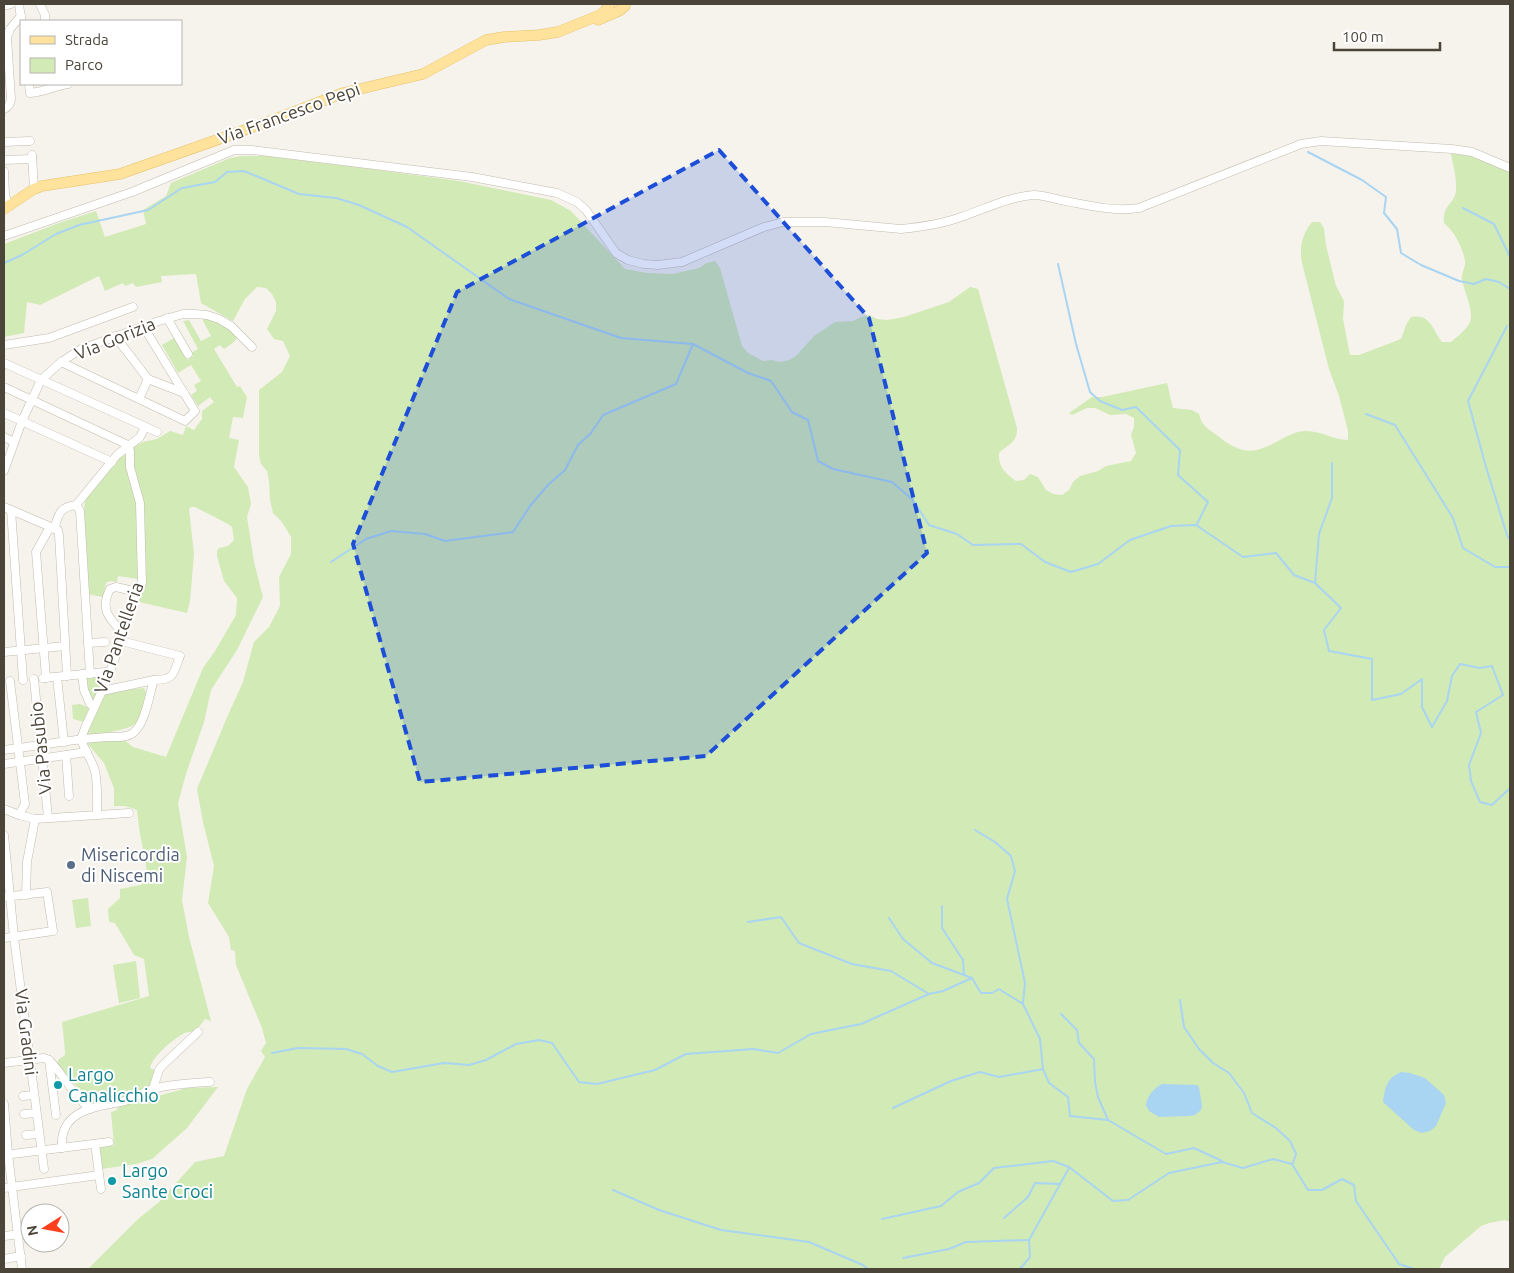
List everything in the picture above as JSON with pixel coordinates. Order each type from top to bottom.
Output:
[{"type":"main road","points":[[575,26],[600,15],[610,4]]},
{"type":"main road","points":[[575,26],[596,21],[619,11],[626,5]]},
{"type":"main road","name":"Via Francesco Pepi","points":[[6,208],[34,189],[120,174],[276,119],[343,93],[374,84],[423,74],[486,40],[504,37],[539,36],[575,26]]},
{"type":"street","points":[[4,6],[11,4]]},
{"type":"street","points":[[4,108],[7,108],[11,99],[7,37],[10,29],[21,19],[19,4]]},
{"type":"street","points":[[40,4],[45,20]]},
{"type":"street","points":[[29,85],[30,93],[64,85]]},
{"type":"street","points":[[4,142],[30,141]]},
{"type":"street","points":[[4,236],[132,192],[234,150],[252,150],[481,178],[557,193],[577,202],[586,210],[616,253],[628,260],[658,265],[682,262],[764,227],[782,222],[825,222],[901,229],[912,228],[961,217],[985,207],[1016,198],[1036,195],[1107,209],[1124,210],[1139,208],[1301,144],[1322,141],[1452,149],[1472,152],[1510,168]]},
{"type":"street","points":[[4,160],[32,157],[34,189]]},
{"type":"street","points":[[4,171],[6,208]]},
{"type":"street","points":[[4,344],[49,338],[133,307]]},
{"type":"street","name":"Via Gorizia","points":[[4,471],[5,462],[22,421],[42,380],[61,362],[81,349],[143,326],[183,314],[207,315],[219,319],[231,326],[252,348]]},
{"type":"street","points":[[167,318],[188,354]]},
{"type":"street","points":[[61,362],[185,421],[195,411],[143,326]]},
{"type":"street","points":[[115,336],[148,379],[184,394]]},
{"type":"street","points":[[4,363],[157,432]]},
{"type":"street","points":[[138,399],[148,379]]},
{"type":"street","points":[[4,387],[128,445]]},
{"type":"street","points":[[4,413],[112,462]]},
{"type":"street","points":[[76,506],[117,455],[140,437],[144,427]]},
{"type":"street","points":[[4,437],[14,442]]},
{"type":"street","name":"Via Pantelleria","points":[[81,739],[102,691],[126,621],[142,583],[140,503],[130,467],[128,445]]},
{"type":"street","points":[[46,678],[36,552],[61,510],[66,506],[76,506]]},
{"type":"street","points":[[76,506],[80,511],[88,643],[84,690],[90,704],[95,706]]},
{"type":"street","points":[[23,680],[7,508],[58,530],[60,535],[67,676]]},
{"type":"street","points":[[102,691],[154,680],[168,679],[172,677],[180,656],[122,637],[108,617],[106,611],[107,595],[110,589],[116,587],[138,592]]},
{"type":"street","points":[[88,643],[106,642]]},
{"type":"street","points":[[4,652],[65,646]]},
{"type":"street","points":[[19,815],[25,804],[7,682],[105,672]]},
{"type":"street","points":[[57,677],[64,742]]},
{"type":"street","name":"Via Pasubio","points":[[34,679],[48,818]]},
{"type":"street","points":[[4,750],[132,734],[138,727],[149,702],[154,680]]},
{"type":"street","points":[[81,739],[95,772],[97,814]]},
{"type":"street","points":[[4,764],[87,752]]},
{"type":"street","points":[[66,755],[69,796]]},
{"type":"street","points":[[4,809],[34,819],[129,813]]},
{"type":"street","points":[[26,895],[27,862],[34,819]]},
{"type":"street","name":"Via Gradini","points":[[4,834],[7,897],[14,937],[44,1169]]},
{"type":"street","points":[[4,938],[53,931],[47,892],[7,897]]},
{"type":"street","points":[[153,1089],[163,1064],[198,1032]]},
{"type":"street","points":[[4,1064],[44,1058],[48,1060],[90,1109]]},
{"type":"street","points":[[48,1060],[56,1114]]},
{"type":"street","points":[[62,1148],[61,1138],[69,1116],[127,1100],[153,1089],[180,1084],[210,1082]]},
{"type":"street","points":[[23,1096],[34,1095]]},
{"type":"street","points":[[4,1104],[8,1188],[18,1234],[22,1269]]},
{"type":"street","points":[[24,1114],[36,1113]]},
{"type":"street","points":[[26,1135],[39,1134]]},
{"type":"street","points":[[6,1155],[109,1142]]},
{"type":"street","points":[[95,1144],[98,1174],[102,1189]]},
{"type":"street","points":[[8,1188],[98,1174]]},
{"type":"street","points":[[4,1236],[18,1234]]},
{"type":"street","points":[[4,1258],[21,1256]]},
{"type":"highlighted area","points":[[719,150],[869,318],[927,553],[706,756],[420,782],[353,544],[457,292]]},
{"type":"green space","points":[[1451,154],[1470,155],[1510,170],[1510,1222],[1505,1220],[1481,1226],[1445,1257],[1439,1269],[88,1269],[137,1220],[159,1202],[195,1162],[224,1156],[247,1089],[265,1057],[261,1051],[266,1043],[262,1028],[236,965],[235,951],[231,950],[229,937],[208,903],[214,866],[197,789],[243,682],[254,642],[269,627],[280,606],[279,577],[291,554],[291,537],[282,522],[273,513],[267,471],[261,464],[259,455],[259,390],[282,372],[290,356],[283,341],[274,339],[267,329],[276,311],[276,302],[266,288],[257,287],[245,299],[233,321],[201,303],[196,274],[161,276],[162,282],[136,287],[133,283],[125,286],[123,283],[105,291],[99,276],[40,305],[27,302],[24,333],[4,337],[4,244],[96,211],[105,237],[146,224],[143,210],[166,196],[171,183],[230,158],[265,156],[459,181],[551,200],[571,211],[625,269],[647,273],[673,274],[699,268],[715,261],[720,268],[742,346],[748,353],[763,361],[772,360],[780,362],[789,360],[796,356],[814,336],[835,322],[853,321],[869,315],[877,319],[887,320],[904,317],[949,302],[970,287],[978,289],[1017,428],[1016,437],[1012,443],[999,453],[1001,466],[1016,481],[1024,480],[1030,474],[1038,477],[1046,490],[1053,494],[1062,495],[1069,490],[1073,482],[1080,476],[1098,471],[1106,466],[1131,461],[1136,453],[1131,435],[1134,427],[1134,418],[1126,414],[1110,415],[1095,408],[1087,408],[1072,415],[1069,413],[1092,397],[1102,397],[1167,383],[1173,408],[1192,410],[1199,414],[1204,425],[1226,442],[1240,449],[1262,449],[1292,434],[1303,431],[1312,431],[1348,440],[1348,431],[1339,396],[1329,369],[1302,263],[1301,247],[1304,236],[1312,222],[1320,222],[1324,228],[1336,286],[1344,301],[1343,319],[1350,355],[1359,355],[1401,339],[1411,317],[1427,320],[1442,342],[1451,342],[1467,327],[1471,318],[1470,307],[1462,280],[1465,263],[1464,256],[1455,235],[1444,223],[1445,212],[1456,190]]},
{"type":"green space","points":[[204,317],[220,321],[238,336],[234,342],[224,349],[220,345],[214,349],[237,387],[240,386],[247,397],[243,418],[233,417],[229,438],[239,440],[234,467],[248,487],[251,504],[247,517],[254,562],[263,597],[237,650],[211,690],[204,722],[178,803],[187,857],[182,900],[189,937],[211,1021],[205,1019],[193,1032],[184,1033],[179,1036],[159,1054],[150,1068],[154,1072],[149,1087],[119,1099],[93,1103],[88,1100],[58,1064],[58,1060],[65,1055],[62,1022],[149,996],[144,959],[134,955],[115,923],[109,922],[108,909],[120,898],[120,889],[141,885],[148,877],[137,810],[125,806],[114,806],[114,788],[104,763],[86,742],[123,739],[133,747],[166,757],[203,668],[236,615],[237,598],[224,581],[217,556],[219,548],[228,546],[234,540],[232,527],[195,507],[189,509],[194,554],[190,601],[187,613],[139,602],[146,575],[143,503],[132,465],[132,448],[143,442],[157,439],[170,431],[183,435],[186,426],[194,430],[202,419],[202,411],[214,402],[210,397],[198,406],[191,395],[197,391],[194,385],[201,381],[191,365],[178,373],[162,345],[174,338],[188,360],[193,356],[191,353],[198,349],[183,321],[189,320],[201,341],[211,336],[203,321]]},
{"type":"green space","points":[[127,455],[138,504],[139,576],[138,579],[118,576],[117,582],[110,581],[106,583],[103,597],[87,594],[83,520],[85,502],[118,457]]},
{"type":"green space","points":[[106,676],[93,701],[87,690],[85,678]]},
{"type":"green space","points":[[144,688],[146,700],[137,723],[119,730],[86,736],[100,699],[106,692]]},
{"type":"green space","points":[[80,704],[89,709],[84,722],[73,719],[72,705]]},
{"type":"green space","points":[[88,898],[91,926],[76,928],[72,900]]},
{"type":"green space","points":[[136,961],[140,998],[119,1003],[113,965]]},
{"type":"green space","points":[[218,1087],[187,1128],[152,1159],[136,1164],[102,1169],[99,1148],[114,1145],[111,1112],[117,1110],[118,1107],[187,1088]]},
{"type":"water","points":[[1401,1072],[1425,1078],[1444,1095],[1446,1103],[1436,1126],[1430,1131],[1422,1133],[1414,1130],[1383,1102],[1387,1084],[1396,1074]]},
{"type":"water","points":[[1162,1084],[1197,1085],[1199,1087],[1201,1110],[1195,1115],[1189,1116],[1159,1117],[1149,1111],[1146,1105],[1149,1095]]},
{"type":"waterway","points":[[1308,152],[1362,180],[1386,197],[1384,213],[1397,229],[1401,253],[1421,265],[1459,281],[1474,284],[1486,279],[1499,282],[1510,289]]},
{"type":"waterway","points":[[4,263],[22,255],[56,234],[79,225],[148,210],[182,188],[215,182],[227,172],[244,171],[299,194],[336,198],[359,205],[407,227],[509,299],[621,338],[693,344],[748,373],[771,381],[792,412],[808,420],[818,461],[833,469],[892,482],[913,500],[929,525],[957,534],[973,545],[1021,544],[1045,562],[1071,572],[1098,564],[1130,540],[1171,526],[1196,525],[1243,557],[1276,553],[1294,575],[1315,583],[1341,608],[1324,630],[1329,651],[1372,659],[1372,700],[1401,694],[1422,679],[1422,707],[1432,727],[1447,701],[1452,676],[1460,664],[1480,668],[1492,666],[1503,695],[1476,712],[1481,733],[1469,765],[1471,781],[1480,802],[1492,805],[1510,790]]},
{"type":"waterway","points":[[1463,208],[1494,224],[1510,257]]},
{"type":"waterway","points":[[1058,264],[1076,344],[1090,392],[1100,401],[1122,410],[1136,407],[1180,450],[1178,475],[1208,502],[1197,524]]},
{"type":"waterway","points":[[1507,326],[1468,401],[1486,467],[1510,540]]},
{"type":"waterway","points":[[331,562],[366,539],[391,531],[425,534],[445,541],[513,532],[530,506],[548,485],[565,470],[578,445],[591,433],[603,415],[676,384],[693,344]]},
{"type":"waterway","points":[[1366,414],[1395,425],[1453,518],[1463,548],[1495,567],[1510,567]]},
{"type":"waterway","points":[[1315,583],[1319,534],[1332,498],[1332,463]]},
{"type":"waterway","points":[[975,830],[995,842],[1011,856],[1015,871],[1007,899],[1025,983],[1023,1003]]},
{"type":"waterway","points":[[942,906],[942,928],[963,960],[964,975]]},
{"type":"waterway","points":[[748,922],[781,917],[799,943],[852,964],[891,971],[929,994]]},
{"type":"waterway","points":[[889,918],[903,939],[932,963],[972,978],[981,993],[992,993],[999,989],[1023,1004],[1040,1039],[1043,1069],[1049,1083],[1068,1097],[1070,1116],[1108,1120],[1166,1154],[1194,1148],[1222,1161]]},
{"type":"waterway","points":[[272,1053],[298,1048],[346,1049],[362,1054],[378,1066],[392,1072],[444,1063],[469,1065],[486,1060],[516,1044],[539,1040],[552,1043],[579,1082],[597,1084],[655,1070],[686,1054],[753,1049],[778,1053],[811,1034],[861,1024],[929,994],[943,991],[972,978]]},
{"type":"waterway","points":[[1180,1000],[1184,1027],[1199,1049],[1213,1063],[1229,1073],[1244,1093],[1252,1113],[1276,1128],[1290,1141],[1296,1154],[1293,1163]]},
{"type":"waterway","points":[[1061,1014],[1077,1030],[1079,1043],[1094,1059],[1098,1097],[1108,1120]]},
{"type":"waterway","points":[[893,1108],[951,1081],[980,1072],[999,1077],[1043,1069]]},
{"type":"waterway","points":[[882,1219],[941,1206],[958,1192],[979,1183],[994,1168],[1053,1161],[1069,1167],[1113,1201],[1128,1200],[1169,1173],[1222,1162],[1243,1168],[1273,1159],[1292,1164],[1308,1190],[1322,1190],[1342,1179],[1354,1185],[1356,1201],[1399,1264],[1414,1269]]},
{"type":"waterway","points":[[903,1258],[949,1249],[966,1242],[1029,1240],[1069,1168]]},
{"type":"waterway","points":[[1004,1218],[1028,1197],[1035,1183],[1060,1184]]},
{"type":"waterway","points":[[613,1190],[659,1210],[721,1230],[809,1242],[863,1265],[868,1269]]},
{"type":"waterway","points":[[1020,1269],[1030,1257],[1029,1240]]},
{"type":"place","name":"Misericordia di Niscemi","points":[[71,865]]},
{"type":"place","name":"Largo Canalicchio","points":[[58,1085]]},
{"type":"place","name":"Largo Sante Croci","points":[[112,1181]]}]
